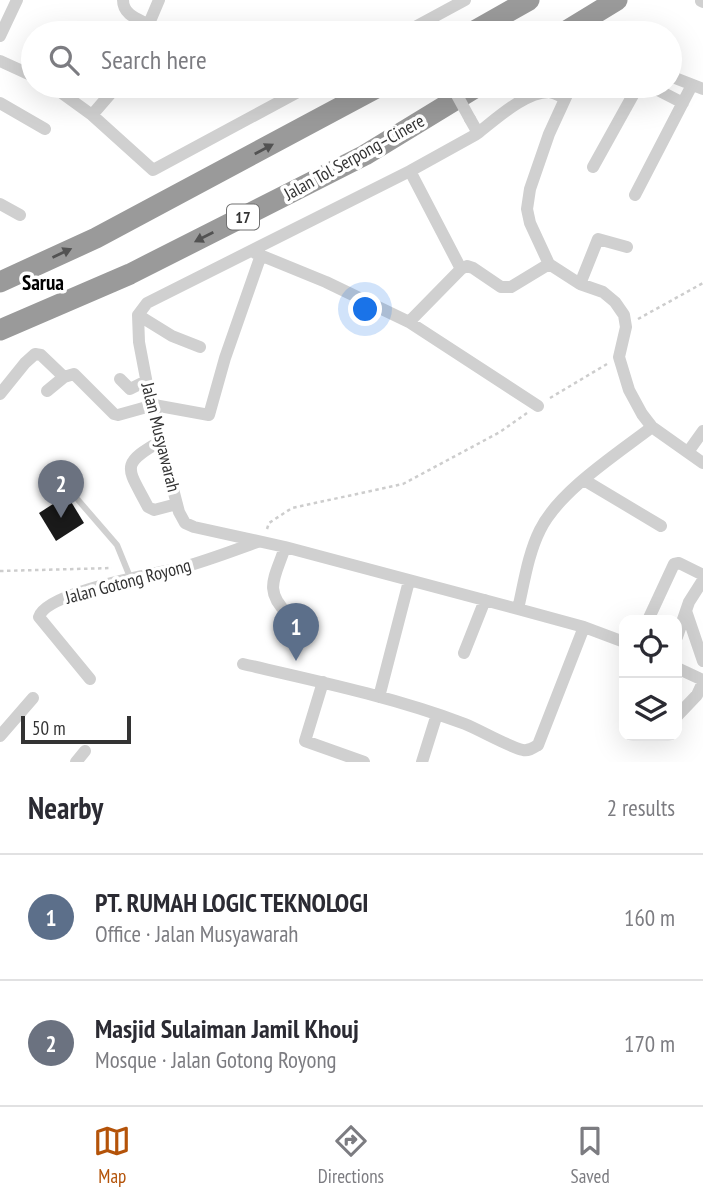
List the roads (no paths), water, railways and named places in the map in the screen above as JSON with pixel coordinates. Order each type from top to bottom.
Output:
[{"type":"highway","points":[[492,21],[529,0]]},
{"type":"highway","points":[[583,21],[617,0]]},
{"type":"highway","points":[[0,282],[96,238],[358,98]]},
{"type":"highway","name":"Jalan Tol Serpong–Cinere","points":[[0,330],[130,274],[365,155],[458,98]]},
{"type":"street","points":[[0,36],[17,0]]},
{"type":"street","points":[[123,0],[129,14],[137,21]]},
{"type":"street","points":[[150,21],[159,0]]},
{"type":"street","points":[[434,21],[465,0]]},
{"type":"street","points":[[0,61],[21,71]]},
{"type":"street","points":[[635,195],[683,103],[698,87]]},
{"type":"street","points":[[69,98],[92,115],[153,170],[287,98]]},
{"type":"street","points":[[92,115],[107,98]]},
{"type":"street","points":[[459,98],[478,133]]},
{"type":"street","points":[[200,347],[172,336],[138,315],[147,303],[256,253],[410,171],[478,133],[529,98]]},
{"type":"street","points":[[565,98],[527,202],[530,223],[549,264],[580,284],[603,292],[615,302],[624,315],[626,327],[620,357],[629,390],[642,414],[652,426],[703,463]]},
{"type":"street","points":[[593,167],[631,98]]},
{"type":"street","points":[[673,98],[683,103]]},
{"type":"street","points":[[0,103],[45,129]]},
{"type":"street","points":[[410,171],[461,270]]},
{"type":"street","points":[[0,204],[20,215]]},
{"type":"street","points":[[580,284],[598,239],[627,247]]},
{"type":"street","points":[[256,253],[346,291],[410,322],[538,405]]},
{"type":"street","points":[[47,391],[64,377],[74,374],[114,414],[151,405],[209,415],[256,253]]},
{"type":"street","points":[[410,322],[467,266],[501,287],[511,287],[549,264]]},
{"type":"street","name":"Jalan Musyawarah","points":[[138,315],[139,342],[151,405],[181,518],[186,523],[485,600],[584,627],[619,640]]},
{"type":"street","points":[[0,394],[35,354],[41,355],[64,377]]},
{"type":"street","points":[[120,379],[130,389],[146,381]]},
{"type":"street","points":[[518,609],[540,531],[552,509],[652,426]]},
{"type":"street","points":[[688,452],[703,431]]},
{"type":"street","points":[[161,441],[140,453],[132,461],[130,471],[148,507],[154,510],[177,504]]},
{"type":"street","points":[[584,480],[661,526]]},
{"type":"street","name":"Jalan Gotong Royong","points":[[90,679],[41,620],[41,612],[57,600],[127,572],[180,568],[259,541]]},
{"type":"street","points":[[285,547],[272,587],[273,598],[288,614]]},
{"type":"street","points":[[650,615],[674,564],[678,563],[703,577],[682,623]]},
{"type":"street","points":[[379,697],[409,581]]},
{"type":"street","points":[[464,653],[485,600]]},
{"type":"street","points":[[686,611],[703,662]]},
{"type":"street","points":[[243,664],[323,682],[437,713],[523,750],[531,750],[538,745],[584,627]]},
{"type":"street","points":[[682,672],[702,689],[682,711]]},
{"type":"street","points":[[323,682],[305,741],[364,762]]},
{"type":"street","points":[[0,736],[33,698]]},
{"type":"street","points":[[422,762],[437,713]]},
{"type":"street","points":[[76,762],[85,751]]},
{"type":"lane","points":[[66,486],[117,545],[127,572]]},
{"type":"place","name":"Masjid Sulaiman Jamil Khouj","points":[[61,518]]},
{"type":"place","name":"PT. RUMAH LOGIC TEKNOLOGI","points":[[296,661]]},
{"type":"district","name":"Sarua","points":[[43,282]]}]
